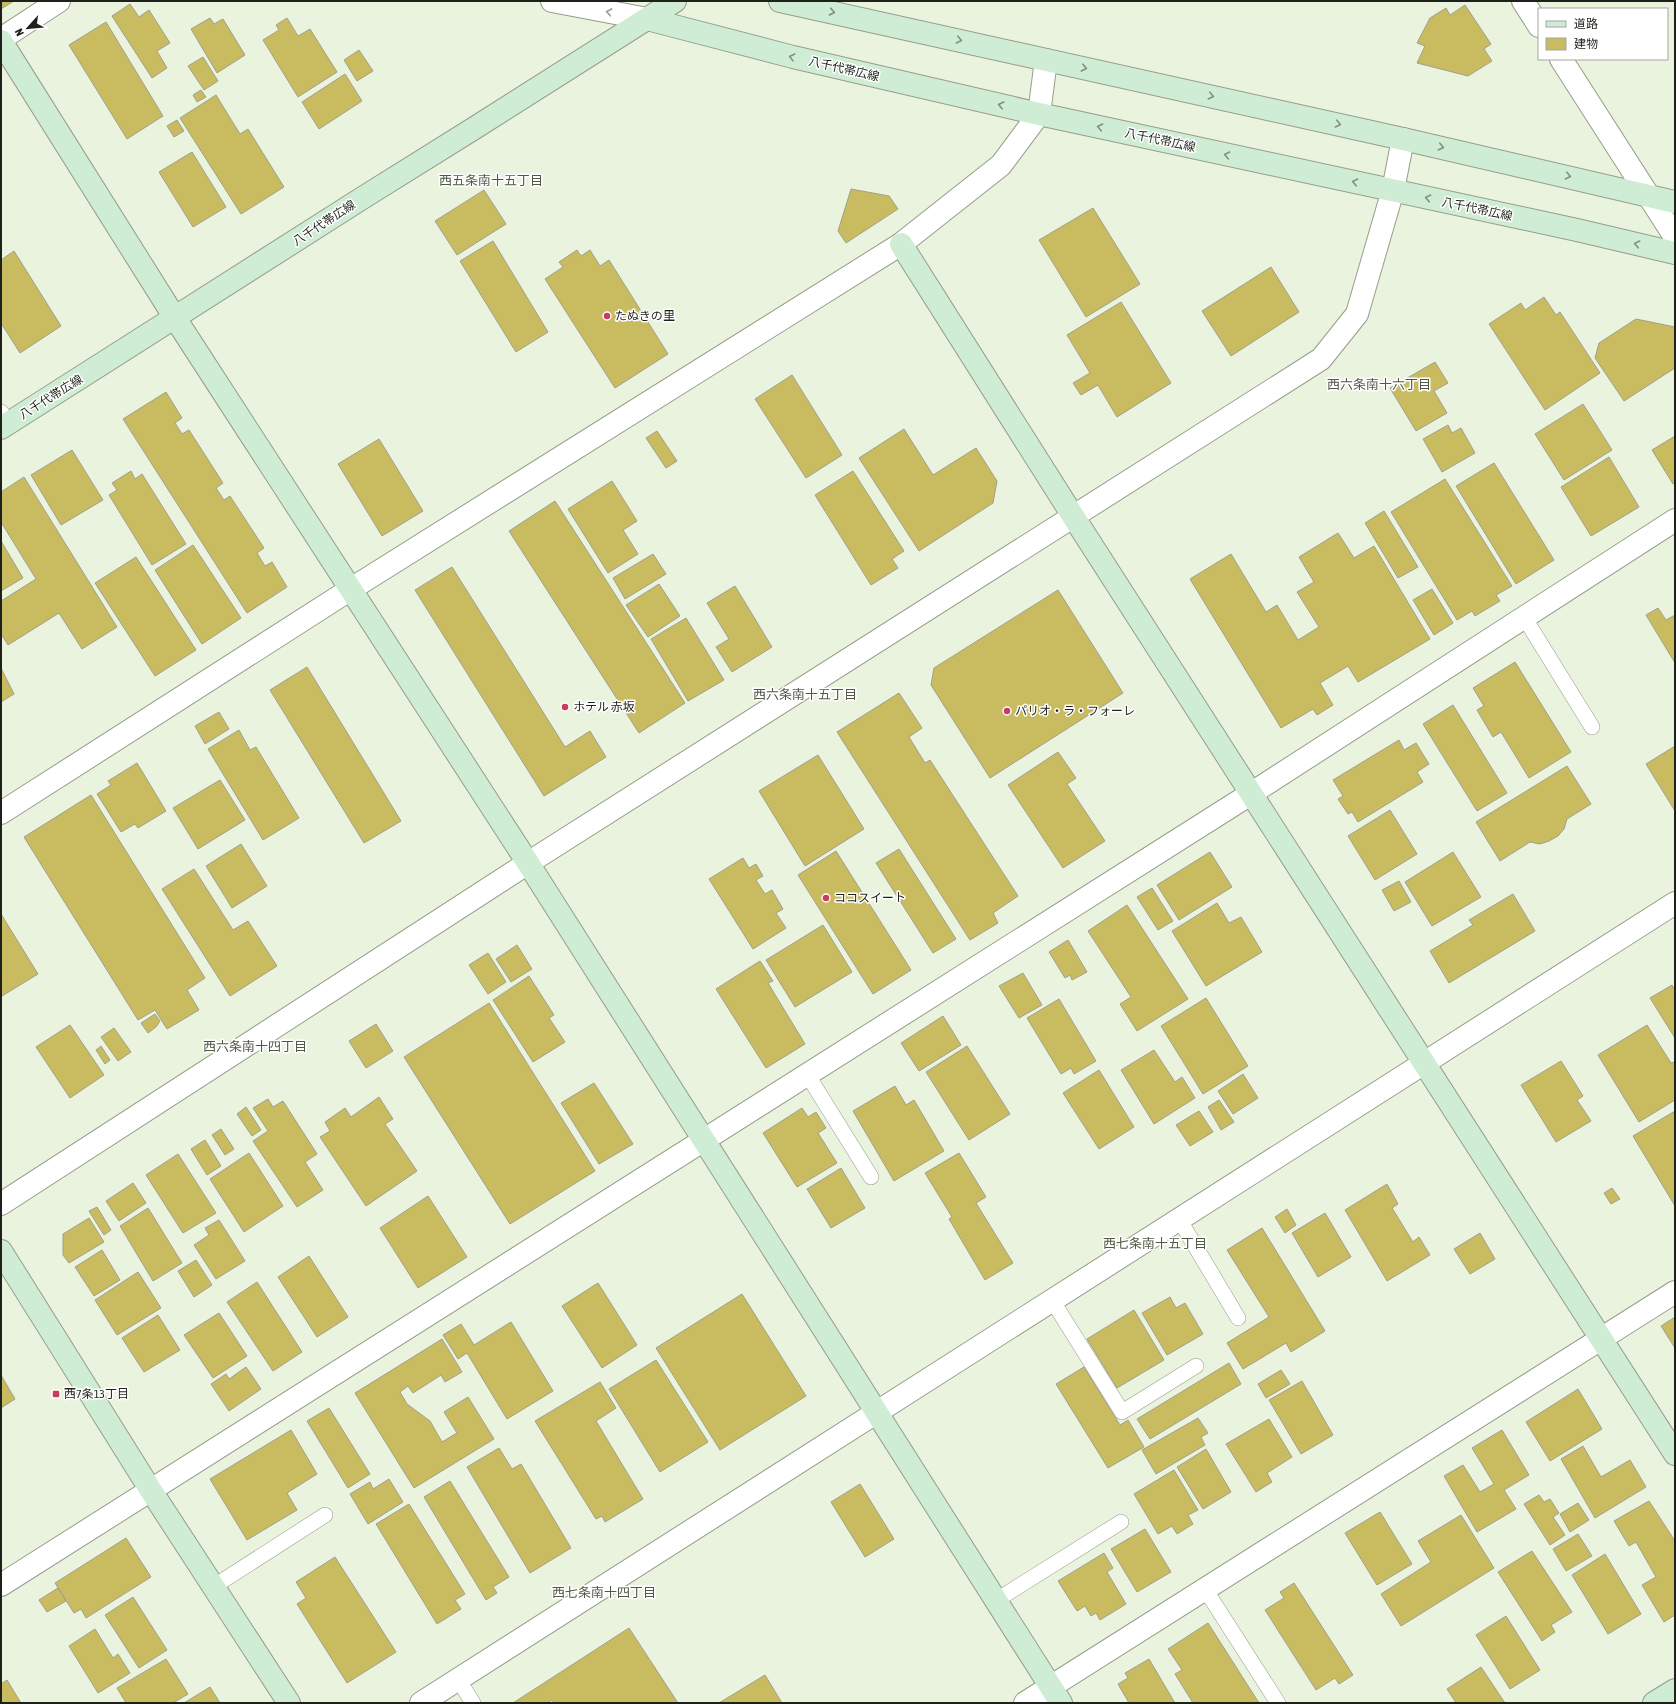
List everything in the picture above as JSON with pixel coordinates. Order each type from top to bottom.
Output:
[{"type":"street","points":[[59,1],[1,40],[175,318],[528,863],[702,1141],[1055,1695]]},
{"type":"street","points":[[552,1],[647,19]]},
{"type":"street","name":"八千代帯広線","points":[[4,421],[175,318],[357,201],[675,1]]},
{"type":"street","points":[[780,1],[1403,139],[1675,202]]},
{"type":"street","points":[[1523,1],[1538,24]]},
{"type":"street","name":"八千代帯広線","points":[[647,19],[792,57],[1039,114],[1393,190],[1675,253]]},
{"type":"street","points":[[1,813],[351,589],[901,244],[1001,165],[1039,114],[1046,60]]},
{"type":"street","points":[[1562,60],[1675,237]]},
{"type":"street","points":[[1,1204],[528,863],[1321,359],[1357,314],[1393,190],[1403,139]]},
{"type":"street","points":[[901,244],[1675,1454]]},
{"type":"street","points":[[1,1585],[150,1489],[1252,792],[1675,520]]},
{"type":"street","points":[[422,1703],[1675,902]]},
{"type":"street","points":[[1,1251],[150,1489],[289,1703]]},
{"type":"street","points":[[1025,1703],[1055,1695],[1205,1589],[1675,1292]]},
{"type":"street","points":[[1654,1703],[1675,1690]]},
{"type":"lane","points":[[1524,617],[1592,727]]},
{"type":"lane","points":[[808,1074],[871,1177]]},
{"type":"lane","points":[[1179,1219],[1238,1318]]},
{"type":"lane","points":[[1052,1300],[1122,1412],[1196,1366]]},
{"type":"lane","points":[[213,1586],[325,1515]]},
{"type":"lane","points":[[996,1601],[1121,1522]]},
{"type":"lane","points":[[1205,1589],[1278,1703]]},
{"type":"lane","points":[[458,1680],[473,1703]]},
{"type":"building","points":[[1,1],[14,1],[1,9]]},
{"type":"building","points":[[130,4],[139,17],[149,10],[170,43],[157,51],[167,68],[152,78],[112,16]]},
{"type":"building","points":[[1465,5],[1491,44],[1484,49],[1492,61],[1468,76],[1417,63],[1425,46],[1417,43],[1430,18],[1446,8],[1450,15]]},
{"type":"building","points":[[210,18],[214,24],[223,19],[245,55],[217,73],[191,29]]},
{"type":"building","points":[[287,18],[298,36],[310,29],[337,72],[298,97],[263,40],[279,30],[276,25]]},
{"type":"building","points":[[106,22],[163,116],[127,139],[69,45]]},
{"type":"building","points":[[359,50],[373,71],[357,81],[344,60]]},
{"type":"building","points":[[203,57],[218,81],[204,90],[188,66]]},
{"type":"building","points":[[345,74],[362,101],[319,129],[302,102]]},
{"type":"building","points":[[201,90],[206,97],[197,102],[193,95]]},
{"type":"building","points":[[216,95],[240,134],[248,129],[284,187],[241,214],[180,118]]},
{"type":"building","points":[[177,120],[184,131],[174,137],[167,126]]},
{"type":"building","points":[[192,152],[226,207],[193,227],[159,172]]},
{"type":"building","points":[[851,189],[889,196],[898,209],[846,243],[838,231]]},
{"type":"building","points":[[484,190],[506,224],[457,255],[435,221]]},
{"type":"building","points":[[1093,208],[1140,284],[1086,317],[1039,240]]},
{"type":"building","points":[[493,241],[548,332],[516,352],[460,261]]},
{"type":"building","name":"たぬきの里","points":[[577,250],[581,256],[590,250],[600,266],[609,260],[668,354],[615,388],[545,279],[563,267],[559,262]]},
{"type":"building","points":[[14,251],[61,326],[20,353],[1,323],[1,260]]},
{"type":"building","points":[[1271,267],[1299,312],[1231,356],[1202,311]]},
{"type":"building","points":[[1544,297],[1556,315],[1560,312],[1600,373],[1545,410],[1489,324],[1521,303],[1525,310]]},
{"type":"building","points":[[1121,302],[1171,383],[1117,417],[1098,385],[1081,395],[1073,383],[1090,373],[1067,335]]},
{"type":"building","points":[[1636,319],[1675,327],[1675,368],[1624,401],[1595,358],[1599,343]]},
{"type":"building","points":[[1435,362],[1448,383],[1434,391],[1447,413],[1416,431],[1390,388]]},
{"type":"building","points":[[792,375],[842,455],[806,478],[755,399]]},
{"type":"building","points":[[166,392],[182,418],[175,423],[182,434],[189,430],[223,483],[216,488],[224,500],[230,496],[264,548],[257,553],[265,566],[272,562],[287,587],[247,613],[123,419]]},
{"type":"building","points":[[1583,404],[1612,450],[1564,480],[1535,434]]},
{"type":"building","points":[[1448,425],[1452,433],[1461,428],[1475,453],[1442,472],[1423,439]]},
{"type":"building","points":[[904,429],[933,475],[976,448],[997,481],[993,503],[919,551],[859,458]]},
{"type":"building","points":[[657,431],[677,461],[666,468],[646,438]]},
{"type":"building","points":[[1675,436],[1675,483],[1673,484],[1652,450]]},
{"type":"building","points":[[379,439],[423,511],[382,536],[338,464]]},
{"type":"building","points":[[72,450],[103,500],[61,525],[31,475]]},
{"type":"building","points":[[1609,457],[1639,507],[1591,536],[1561,487]]},
{"type":"building","points":[[1494,463],[1554,560],[1516,584],[1456,486]]},
{"type":"building","points":[[131,471],[135,479],[142,474],[186,544],[152,565],[109,495],[117,490],[112,483]]},
{"type":"building","points":[[853,471],[904,551],[892,559],[898,568],[871,585],[815,495]]},
{"type":"building","points":[[24,477],[117,627],[82,649],[59,613],[8,645],[1,634],[1,601],[36,579],[1,522],[1,492]]},
{"type":"building","points":[[1445,479],[1512,586],[1496,595],[1500,601],[1475,616],[1472,611],[1457,620],[1391,512]]},
{"type":"building","points":[[612,481],[637,521],[623,530],[638,554],[608,573],[568,509]]},
{"type":"building","points":[[555,501],[685,703],[639,733],[509,531]]},
{"type":"building","points":[[1384,511],[1418,567],[1398,578],[1365,523]]},
{"type":"building","points":[[1338,533],[1354,558],[1374,546],[1430,639],[1358,682],[1348,666],[1320,683],[1333,705],[1317,715],[1313,709],[1281,728],[1190,579],[1231,554],[1266,612],[1277,605],[1298,640],[1319,627],[1297,592],[1314,582],[1299,557]]},
{"type":"building","points":[[1,541],[23,578],[1,591]]},
{"type":"building","points":[[193,545],[241,618],[202,644],[155,570]]},
{"type":"building","points":[[653,554],[666,574],[625,599],[613,578]]},
{"type":"building","points":[[136,557],[196,650],[155,676],[95,583]]},
{"type":"building","points":[[452,567],[565,747],[590,731],[606,757],[544,796],[415,590]]},
{"type":"building","points":[[659,584],[680,616],[648,637],[626,605]]},
{"type":"building","points":[[735,586],[772,647],[732,672],[716,647],[729,639],[707,603]]},
{"type":"building","points":[[1432,589],[1453,623],[1434,635],[1413,600]]},
{"type":"building","points":[[1058,590],[1123,693],[990,778],[931,685],[934,668]]},
{"type":"building","points":[[1658,608],[1666,620],[1675,615],[1675,663],[1646,615]]},
{"type":"building","points":[[686,618],[724,680],[688,701],[651,639]]},
{"type":"building","points":[[1515,662],[1571,752],[1529,778],[1501,732],[1493,737],[1477,710],[1484,706],[1473,688]]},
{"type":"building","points":[[307,667],[401,821],[364,843],[270,690]]},
{"type":"building","points":[[1,668],[14,694],[1,702]]},
{"type":"building","points":[[899,693],[922,728],[909,737],[925,763],[930,760],[1018,896],[993,913],[998,923],[970,940],[837,732]]},
{"type":"building","points":[[1453,705],[1507,793],[1477,811],[1423,724]]},
{"type":"building","points":[[219,712],[229,729],[205,744],[195,726]]},
{"type":"building","points":[[239,730],[250,750],[256,747],[299,818],[263,840],[208,749]]},
{"type":"building","points":[[1399,740],[1404,750],[1416,743],[1429,764],[1417,772],[1423,782],[1358,822],[1352,812],[1348,814],[1338,799],[1343,796],[1333,780]]},
{"type":"building","points":[[1675,746],[1675,811],[1646,764]]},
{"type":"building","points":[[1058,752],[1076,778],[1067,784],[1105,841],[1063,868],[1008,785]]},
{"type":"building","points":[[818,755],[864,829],[805,866],[759,791]]},
{"type":"building","points":[[137,763],[166,811],[138,828],[135,824],[121,832],[97,794],[111,785],[108,781]]},
{"type":"building","points":[[1567,766],[1591,804],[1567,819],[1564,829],[1558,836],[1540,844],[1530,842],[1500,861],[1476,822]]},
{"type":"building","points":[[220,780],[245,820],[198,849],[173,808]]},
{"type":"building","points":[[91,795],[205,978],[187,990],[199,1010],[167,1029],[155,1010],[138,1020],[24,837]]},
{"type":"building","points":[[1390,810],[1417,854],[1375,880],[1348,836]]},
{"type":"building","points":[[241,844],[267,886],[232,908],[206,866]]},
{"type":"building","points":[[899,849],[956,939],[933,953],[876,863]]},
{"type":"building","points":[[836,851],[911,970],[873,994],[798,875]]},
{"type":"building","points":[[1210,852],[1232,887],[1179,920],[1157,885]]},
{"type":"building","points":[[1453,852],[1481,897],[1432,926],[1405,882]]},
{"type":"building","points":[[743,858],[749,868],[756,864],[763,876],[756,880],[765,894],[772,890],[783,909],[776,913],[786,928],[753,949],[709,879]]},
{"type":"building","points":[[194,869],[233,930],[248,921],[277,966],[230,996],[162,889]]},
{"type":"building","points":[[1399,881],[1411,902],[1394,911],[1382,890]]},
{"type":"building","points":[[1152,888],[1173,921],[1158,930],[1137,897]]},
{"type":"building","points":[[1513,894],[1535,931],[1449,983],[1430,951],[1473,925],[1469,920]]},
{"type":"building","points":[[1217,903],[1229,923],[1241,917],[1262,952],[1206,986],[1172,931]]},
{"type":"building","points":[[1127,905],[1188,999],[1137,1031],[1120,1004],[1131,997],[1088,931]]},
{"type":"building","points":[[1,914],[38,974],[2,996],[1,995]]},
{"type":"building","points":[[823,925],[852,972],[795,1007],[766,960]]},
{"type":"building","points":[[1068,940],[1087,972],[1072,980],[1070,975],[1065,978],[1049,952]]},
{"type":"building","points":[[517,945],[532,969],[511,982],[496,959]]},
{"type":"building","points":[[488,953],[506,982],[488,994],[469,965]]},
{"type":"building","points":[[760,961],[773,981],[768,983],[805,1044],[766,1068],[716,989]]},
{"type":"building","points":[[1023,973],[1042,1005],[1019,1018],[999,986]]},
{"type":"building","points":[[529,976],[554,1015],[549,1018],[565,1042],[533,1062],[493,1000]]},
{"type":"building","points":[[1672,985],[1675,990],[1675,1038],[1650,998]]},
{"type":"building","points":[[1206,998],[1248,1066],[1203,1094],[1161,1026]]},
{"type":"building","points":[[1059,999],[1096,1061],[1074,1074],[1071,1068],[1061,1074],[1027,1018]]},
{"type":"building","points":[[489,1003],[595,1171],[510,1224],[404,1057]]},
{"type":"building","points":[[155,1014],[160,1021],[156,1027],[148,1033],[141,1023]]},
{"type":"building","points":[[943,1016],[961,1045],[919,1071],[901,1043]]},
{"type":"building","points":[[376,1024],[393,1051],[366,1068],[349,1041]]},
{"type":"building","points":[[70,1025],[104,1075],[70,1098],[36,1047]]},
{"type":"building","points":[[1647,1025],[1671,1063],[1675,1063],[1675,1100],[1639,1122],[1598,1055]]},
{"type":"building","points":[[114,1028],[131,1052],[118,1061],[101,1037]]},
{"type":"building","points":[[101,1046],[110,1060],[105,1064],[96,1050]]},
{"type":"building","points":[[967,1046],[1010,1114],[969,1140],[926,1072]]},
{"type":"building","points":[[1154,1050],[1175,1082],[1182,1077],[1195,1098],[1154,1124],[1121,1070]]},
{"type":"building","points":[[1561,1061],[1583,1096],[1577,1100],[1591,1121],[1556,1142],[1521,1085]]},
{"type":"building","points":[[1099,1070],[1134,1127],[1099,1149],[1063,1093]]},
{"type":"building","points":[[1243,1074],[1258,1098],[1233,1114],[1218,1091]]},
{"type":"building","points":[[594,1083],[633,1144],[599,1164],[561,1103]]},
{"type":"building","points":[[895,1086],[906,1105],[914,1100],[944,1151],[894,1181],[853,1111]]},
{"type":"building","points":[[379,1097],[393,1119],[385,1124],[417,1171],[366,1206],[320,1137],[330,1131],[325,1122],[345,1108],[351,1117]]},
{"type":"building","points":[[268,1099],[273,1107],[283,1101],[317,1154],[305,1162],[323,1190],[297,1207],[253,1141],[268,1131],[253,1108]]},
{"type":"building","points":[[1219,1100],[1234,1122],[1221,1130],[1208,1107]]},
{"type":"building","points":[[246,1107],[261,1130],[252,1136],[237,1114]]},
{"type":"building","points":[[802,1108],[808,1117],[816,1112],[826,1128],[818,1133],[837,1163],[797,1187],[763,1133]]},
{"type":"building","points":[[1199,1111],[1213,1132],[1190,1146],[1176,1125]]},
{"type":"building","points":[[1675,1111],[1675,1206],[1633,1136]]},
{"type":"building","points":[[221,1129],[234,1149],[225,1155],[212,1135]]},
{"type":"building","points":[[205,1140],[221,1166],[207,1175],[191,1149]]},
{"type":"building","points":[[249,1153],[283,1206],[244,1232],[210,1179]]},
{"type":"building","points":[[959,1153],[986,1197],[976,1203],[1013,1263],[985,1280],[949,1219],[952,1217],[925,1173]]},
{"type":"building","points":[[178,1154],[216,1213],[183,1233],[146,1175]]},
{"type":"building","points":[[841,1168],[865,1208],[831,1228],[807,1189]]},
{"type":"building","points":[[133,1183],[146,1203],[119,1221],[106,1201]]},
{"type":"building","points":[[1387,1184],[1398,1204],[1392,1208],[1413,1242],[1419,1237],[1430,1255],[1387,1281],[1345,1210]]},
{"type":"building","points":[[1612,1188],[1620,1199],[1611,1204],[1604,1193]]},
{"type":"building","points":[[428,1196],[467,1257],[418,1288],[380,1228]]},
{"type":"building","points":[[97,1207],[111,1230],[104,1235],[89,1211]]},
{"type":"building","points":[[148,1208],[182,1263],[153,1281],[120,1226]]},
{"type":"building","points":[[1287,1209],[1296,1225],[1285,1233],[1275,1217]]},
{"type":"building","points":[[1325,1213],[1351,1257],[1318,1277],[1292,1233]]},
{"type":"building","points":[[89,1218],[104,1242],[69,1263],[63,1255],[63,1234]]},
{"type":"building","points":[[219,1220],[245,1261],[216,1279],[194,1245],[209,1235],[205,1228]]},
{"type":"building","points":[[1262,1228],[1325,1331],[1291,1352],[1286,1343],[1243,1369],[1227,1343],[1269,1317],[1227,1250]]},
{"type":"building","points":[[1480,1233],[1495,1259],[1470,1274],[1454,1249]]},
{"type":"building","points":[[102,1250],[120,1280],[94,1296],[75,1267]]},
{"type":"building","points":[[309,1256],[348,1317],[317,1337],[278,1277]]},
{"type":"building","points":[[196,1260],[212,1285],[194,1297],[178,1271]]},
{"type":"building","points":[[138,1272],[161,1308],[117,1335],[95,1300]]},
{"type":"building","points":[[257,1282],[302,1352],[273,1371],[227,1302]]},
{"type":"building","points":[[598,1283],[637,1345],[602,1368],[562,1306]]},
{"type":"building","points":[[742,1294],[806,1396],[720,1450],[656,1348]]},
{"type":"building","points":[[1170,1297],[1176,1308],[1185,1303],[1203,1334],[1167,1355],[1142,1313]]},
{"type":"building","points":[[1134,1310],[1164,1360],[1117,1388],[1087,1339]]},
{"type":"building","points":[[219,1313],[247,1356],[213,1378],[184,1335]]},
{"type":"building","points":[[158,1315],[180,1350],[144,1372],[122,1338]]},
{"type":"building","points":[[1675,1317],[1675,1348],[1661,1326]]},
{"type":"building","points":[[511,1322],[553,1391],[507,1419],[467,1353],[458,1359],[443,1335],[461,1324],[474,1345]]},
{"type":"building","points":[[442,1339],[462,1372],[445,1382],[441,1375],[413,1393],[408,1386],[400,1392],[407,1404],[430,1421],[442,1442],[457,1433],[444,1412],[468,1397],[494,1439],[414,1488],[355,1393]]},
{"type":"building","points":[[656,1360],[708,1442],[660,1472],[609,1389]]},
{"type":"building","points":[[1229,1363],[1241,1384],[1150,1439],[1137,1419]]},
{"type":"building","points":[[246,1367],[261,1389],[229,1411],[211,1384],[226,1374],[229,1379]]},
{"type":"building","points":[[1084,1367],[1120,1425],[1128,1420],[1144,1447],[1108,1468],[1056,1384]]},
{"type":"building","points":[[1281,1370],[1290,1384],[1266,1398],[1258,1384]]},
{"type":"building","points":[[1,1375],[15,1399],[1,1408]]},
{"type":"building","points":[[1302,1381],[1333,1435],[1301,1454],[1269,1400]]},
{"type":"building","points":[[600,1382],[616,1408],[596,1421],[643,1499],[605,1522],[602,1516],[596,1519],[535,1421]]},
{"type":"building","points":[[1578,1389],[1602,1429],[1550,1461],[1526,1422]]},
{"type":"building","points":[[329,1408],[370,1474],[348,1488],[307,1421]]},
{"type":"building","points":[[1198,1418],[1208,1433],[1201,1437],[1205,1445],[1156,1474],[1142,1450]]},
{"type":"building","points":[[1269,1419],[1292,1457],[1267,1473],[1272,1482],[1256,1492],[1226,1444]]},
{"type":"building","points":[[291,1430],[317,1474],[287,1493],[297,1510],[247,1540],[210,1479]]},
{"type":"building","points":[[1502,1430],[1529,1475],[1504,1490],[1516,1509],[1477,1532],[1444,1476],[1463,1465],[1480,1492],[1494,1484],[1472,1448]]},
{"type":"building","points":[[1583,1446],[1601,1477],[1630,1460],[1646,1487],[1595,1518],[1561,1459]]},
{"type":"building","points":[[499,1448],[512,1469],[521,1464],[571,1548],[530,1573],[467,1467]]},
{"type":"building","points":[[1206,1449],[1231,1492],[1203,1509],[1177,1467]]},
{"type":"building","points":[[1174,1470],[1198,1510],[1188,1515],[1193,1524],[1177,1534],[1172,1526],[1158,1534],[1134,1494]]},
{"type":"building","points":[[389,1479],[403,1502],[368,1524],[350,1494],[370,1482],[373,1489]]},
{"type":"building","points":[[450,1481],[509,1577],[493,1587],[497,1593],[486,1600],[424,1497]]},
{"type":"building","points":[[860,1484],[894,1539],[865,1557],[831,1502]]},
{"type":"building","points":[[1539,1495],[1544,1502],[1550,1499],[1559,1513],[1553,1517],[1565,1535],[1550,1545],[1524,1504]]},
{"type":"building","points":[[1649,1501],[1675,1541],[1675,1615],[1664,1622],[1642,1585],[1656,1577],[1636,1542],[1629,1546],[1614,1521]]},
{"type":"building","points":[[1578,1503],[1589,1520],[1570,1532],[1560,1514]]},
{"type":"building","points":[[409,1504],[465,1594],[455,1600],[461,1609],[437,1624],[376,1524]]},
{"type":"building","points":[[1380,1512],[1412,1564],[1377,1585],[1345,1533]]},
{"type":"building","points":[[1461,1515],[1494,1568],[1401,1626],[1381,1594],[1431,1562],[1418,1541]]},
{"type":"building","points":[[1145,1529],[1171,1572],[1137,1592],[1111,1549]]},
{"type":"building","points":[[1578,1534],[1592,1556],[1566,1571],[1553,1549]]},
{"type":"building","points":[[126,1538],[151,1577],[86,1618],[81,1609],[74,1613],[55,1583]]},
{"type":"building","points":[[1532,1551],[1572,1612],[1551,1625],[1555,1632],[1542,1641],[1498,1572]]},
{"type":"building","points":[[1104,1553],[1113,1568],[1107,1572],[1126,1604],[1100,1620],[1096,1613],[1091,1616],[1085,1606],[1077,1611],[1058,1581]]},
{"type":"building","points":[[1605,1554],[1641,1614],[1608,1634],[1572,1575]]},
{"type":"building","points":[[335,1557],[396,1652],[347,1683],[297,1604],[306,1598],[296,1582]]},
{"type":"building","points":[[1294,1583],[1353,1675],[1339,1684],[1335,1678],[1316,1690],[1265,1610],[1284,1598],[1280,1592]]},
{"type":"building","points":[[58,1588],[66,1601],[47,1612],[39,1600]]},
{"type":"building","points":[[133,1597],[167,1650],[139,1668],[105,1615]]},
{"type":"building","points":[[1506,1616],[1540,1670],[1510,1689],[1476,1635]]},
{"type":"building","points":[[1208,1623],[1259,1703],[1193,1703],[1175,1674],[1182,1670],[1168,1649]]},
{"type":"building","points":[[629,1628],[678,1703],[554,1703],[552,1700],[547,1703],[513,1703]]},
{"type":"building","points":[[95,1629],[113,1658],[118,1654],[130,1673],[98,1693],[69,1646]]},
{"type":"building","points":[[166,1659],[188,1694],[173,1703],[126,1703],[117,1688]]},
{"type":"building","points":[[1149,1659],[1175,1703],[1129,1703],[1118,1684],[1128,1678],[1125,1673]]},
{"type":"building","points":[[1481,1667],[1505,1703],[1456,1703],[1447,1689]]},
{"type":"building","points":[[765,1675],[782,1703],[719,1703]]},
{"type":"building","points":[[7,1680],[21,1703],[1,1703],[1,1684]]},
{"type":"building","points":[[210,1687],[220,1703],[184,1703]]},
{"type":"place","name":"たぬきの里","points":[[607,316]]},
{"type":"place","name":"ホテル 赤坂","points":[[565,707]]},
{"type":"place","name":"パリオ・ラ・フォーレ","points":[[1007,711]]},
{"type":"place","name":"ココスイート","points":[[826,898]]},
{"type":"place","name":"西7条13丁目","points":[[56,1394]]},
{"type":"district","name":"西五条南十五丁目","points":[[491,180]]},
{"type":"district","name":"西六条南十六丁目","points":[[1379,384]]},
{"type":"district","name":"西六条南十五丁目","points":[[805,694]]},
{"type":"district","name":"西六条南十四丁目","points":[[255,1046]]},
{"type":"district","name":"西七条南十五丁目","points":[[1155,1243]]},
{"type":"district","name":"西七条南十四丁目","points":[[604,1592]]}]
